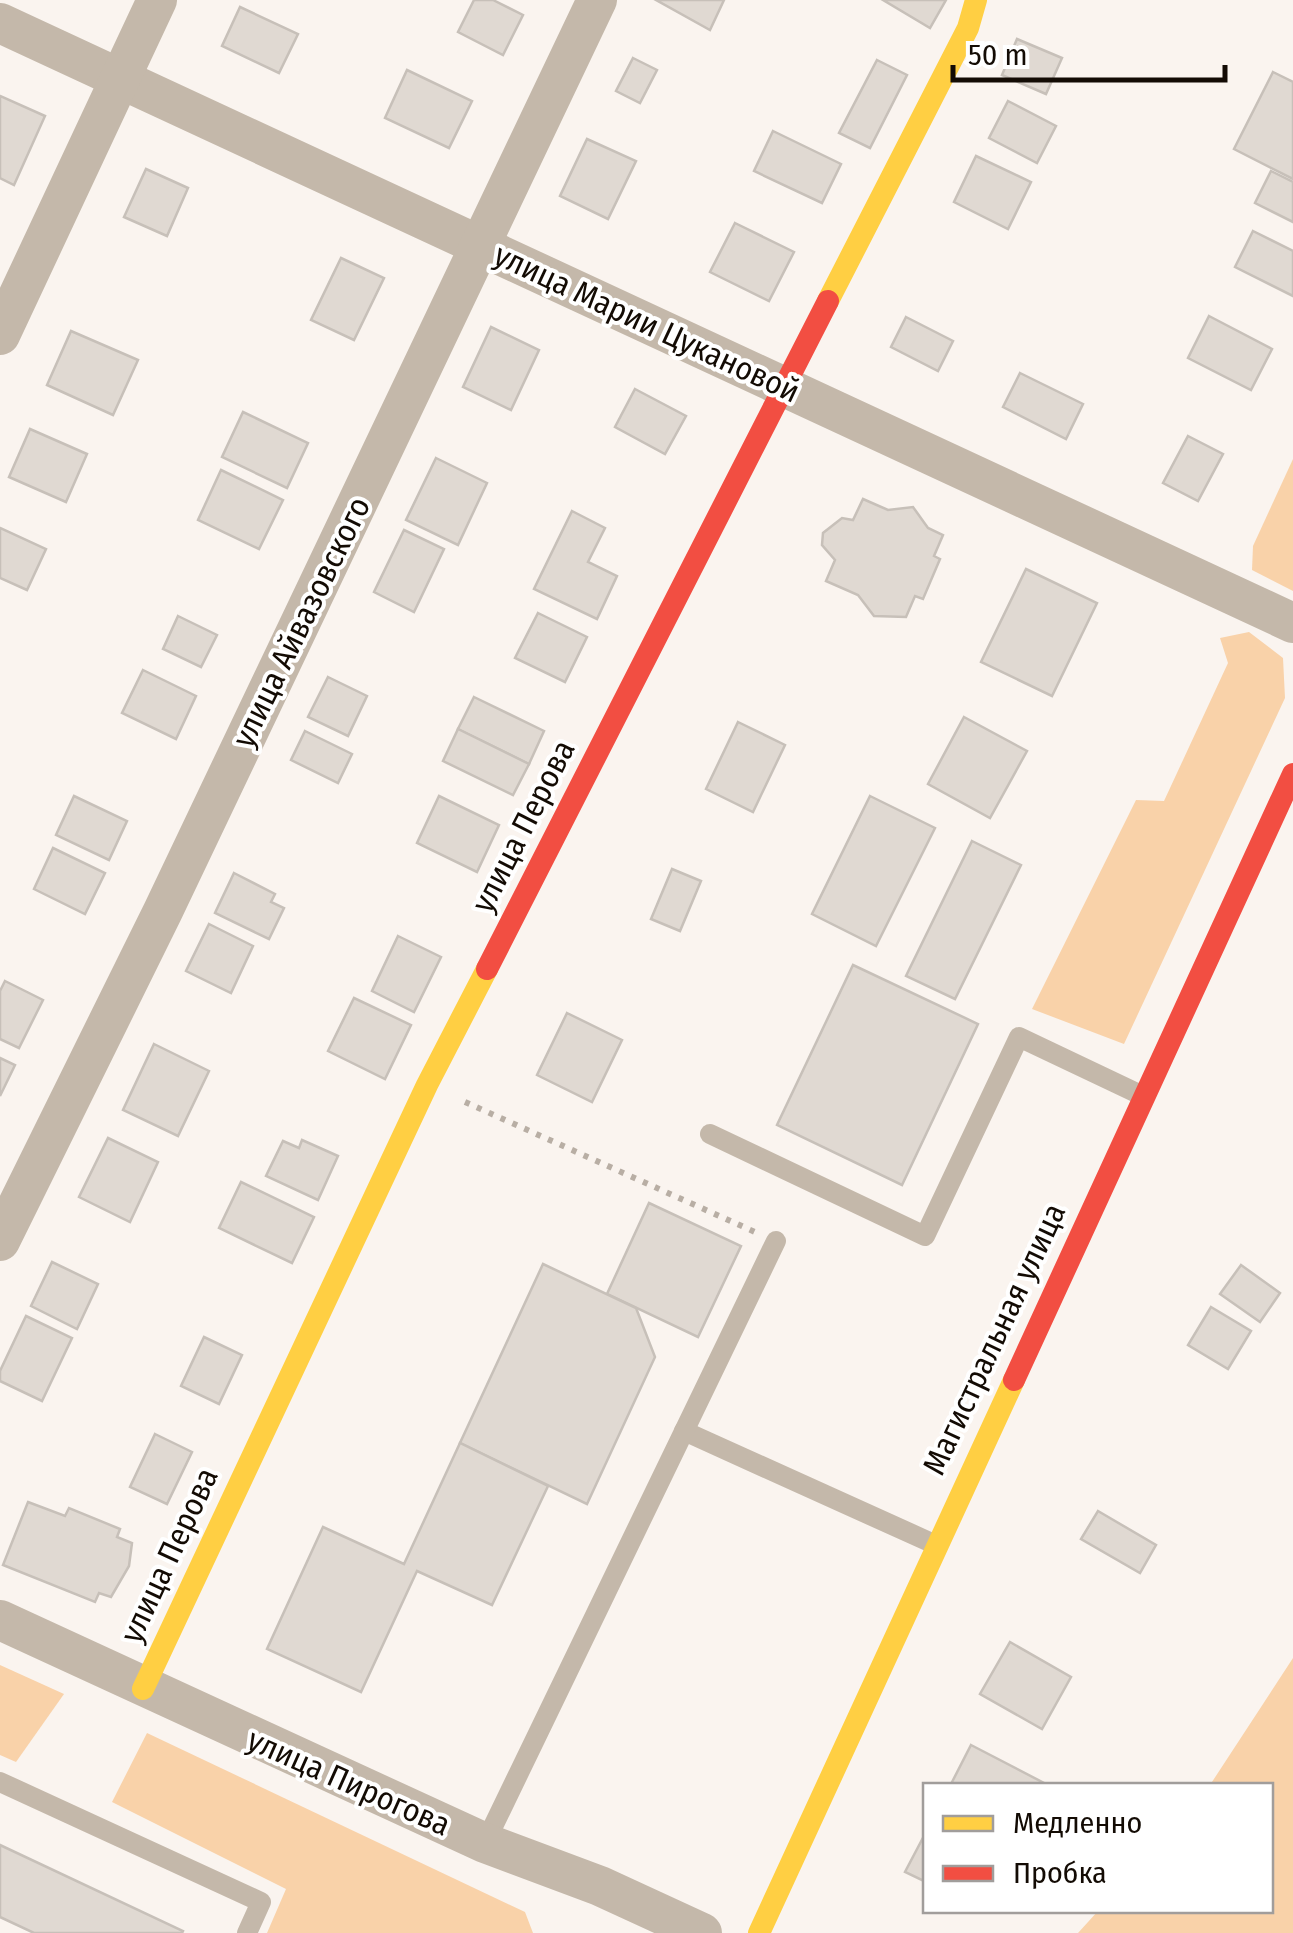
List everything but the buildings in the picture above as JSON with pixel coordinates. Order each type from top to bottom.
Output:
[{"type":"street","points":[[0,335],[157,0]]},
{"type":"street","name":"улица Айвазовского","points":[[0,1241],[482,247],[597,0]]},
{"type":"street","name":"улица Перова","points":[[142,1689],[428,1085],[968,28],[976,0]]},
{"type":"street","name":"улица Марии Цукановой","points":[[0,23],[1293,623]]},
{"type":"street","name":"Магистральная улица","points":[[758,1933],[934,1544],[1293,774]]},
{"type":"street","name":"улица Пирогова","points":[[0,1620],[142,1689],[485,1843],[600,1886],[702,1933]]},
{"type":"lane","points":[[710,1134],[924,1236],[1019,1037],[1143,1096]]},
{"type":"lane","points":[[485,1843],[776,1241]]},
{"type":"lane","points":[[684,1431],[934,1544]]},
{"type":"lane","points":[[0,1782],[261,1902],[247,1933]]},
{"type":"path","points":[[428,1085],[776,1241]]},
{"type":"shaded area","points":[[1293,459],[1293,591],[1252,570],[1253,546]]},
{"type":"shaded area","points":[[1249,632],[1283,658],[1285,698],[1124,1044],[1032,1009],[1136,800],[1164,801],[1228,663],[1220,638]]},
{"type":"shaded area","points":[[1293,1658],[1293,1933],[1078,1933],[1096,1913],[1273,1913],[1273,1783],[1211,1783]]},
{"type":"shaded area","points":[[0,1665],[64,1694],[16,1762],[0,1755]]},
{"type":"shaded area","points":[[147,1733],[525,1912],[533,1933],[267,1933],[286,1889],[112,1802]]},
{"type":"traffic: slow","points":[[828,301],[968,28],[976,0]]},
{"type":"traffic: slow","points":[[143,1689],[427,1085],[487,969]]},
{"type":"traffic: slow","points":[[759,1933],[1014,1380]]},
{"type":"traffic: jam","points":[[487,969],[828,301]]},
{"type":"traffic: jam","points":[[1014,1380],[1293,774]]}]
